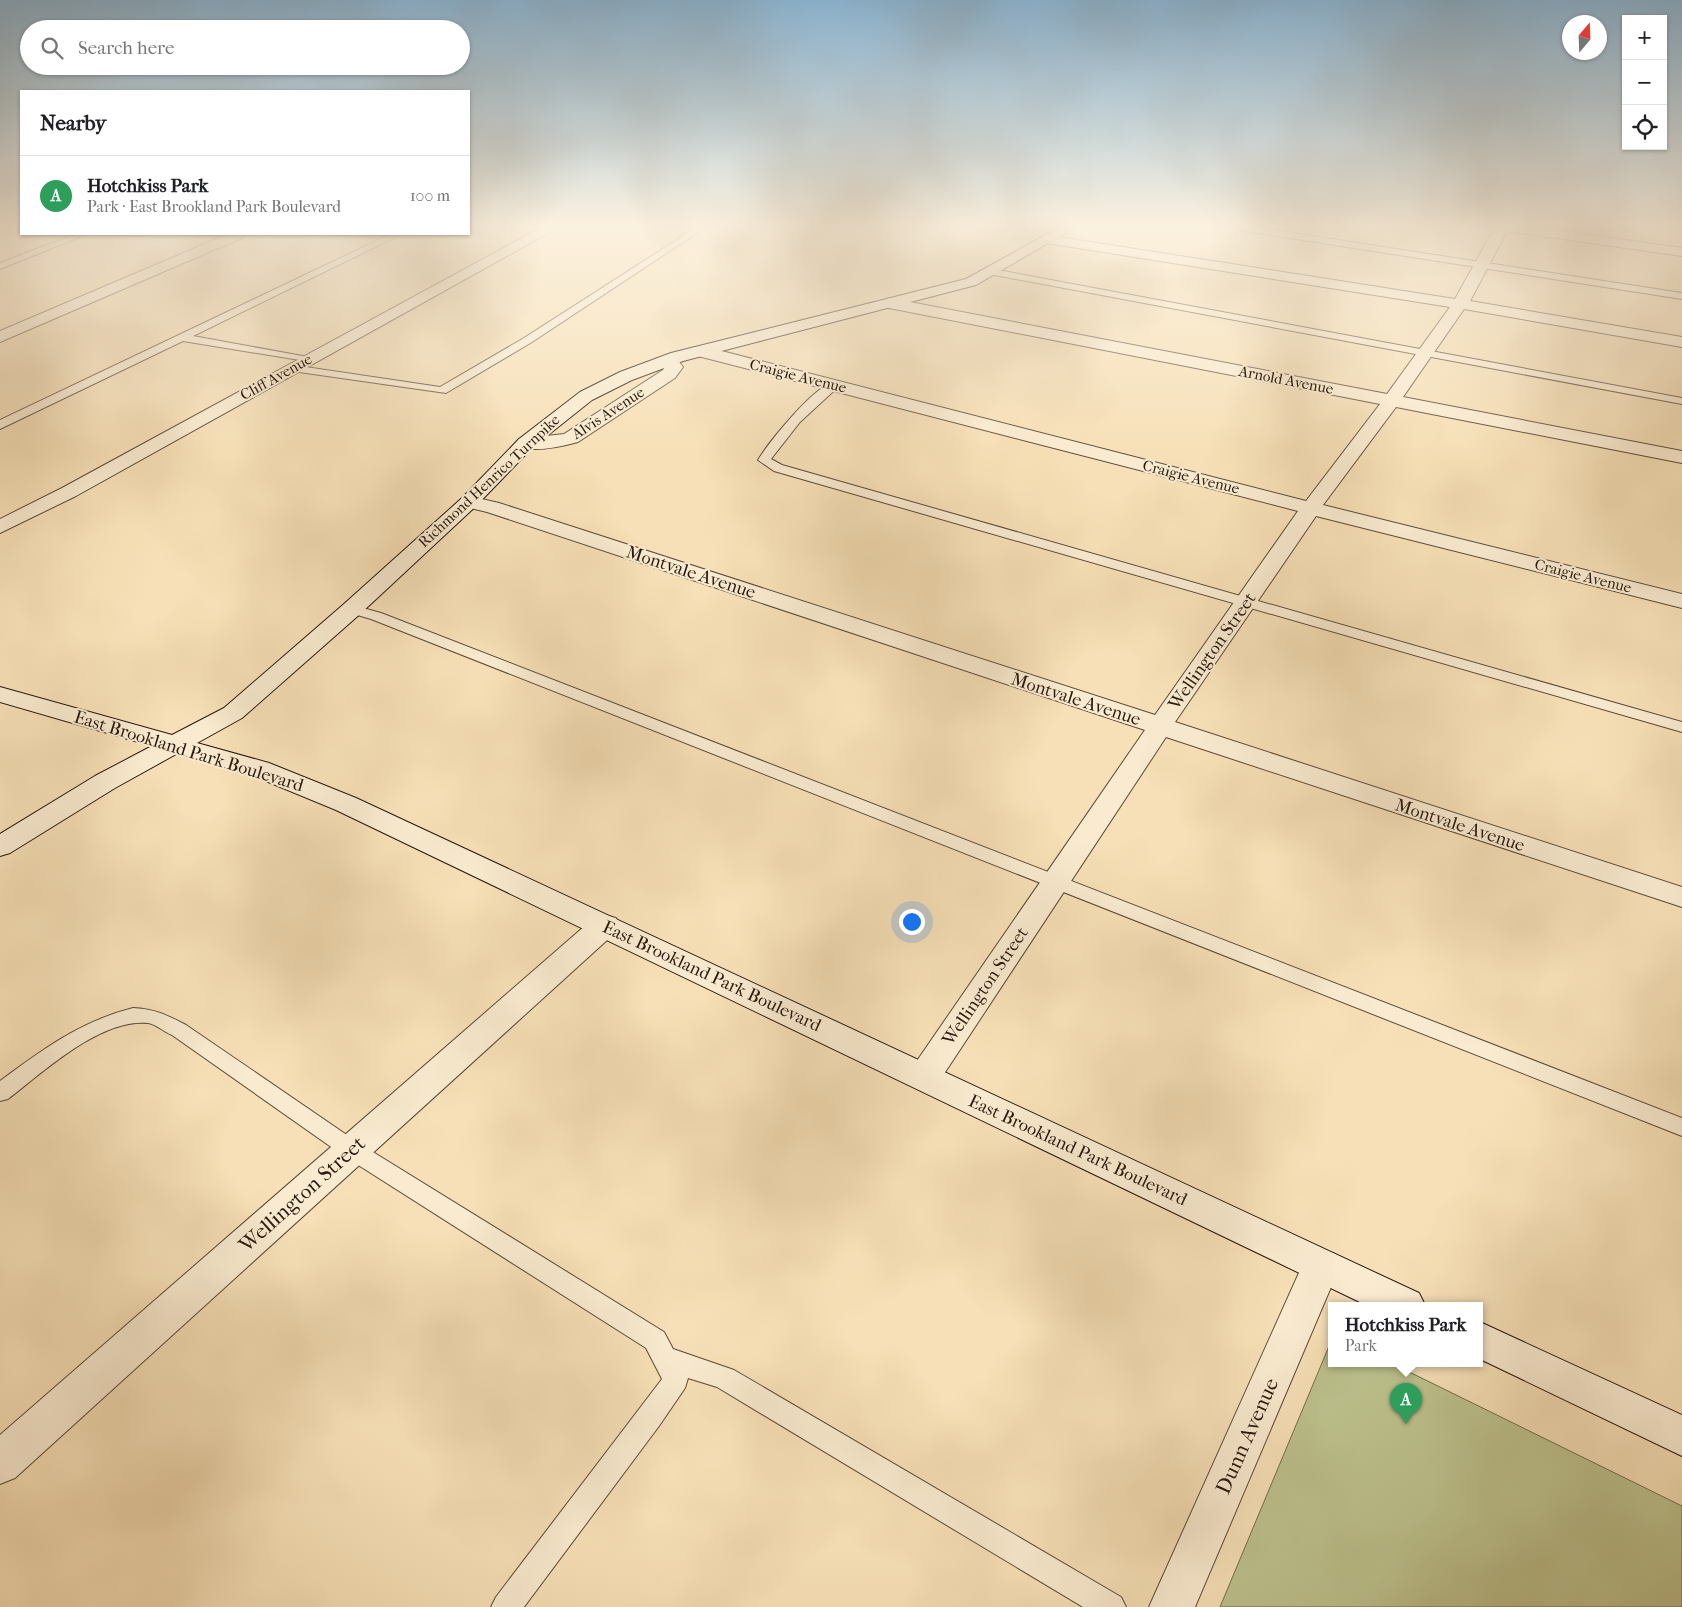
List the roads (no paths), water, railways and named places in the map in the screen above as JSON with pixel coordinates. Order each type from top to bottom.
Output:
[{"type":"street","points":[[0,337],[81,302]]},
{"type":"street","name":"Cliff Avenue","points":[[0,527],[69,492],[414,302]]},
{"type":"street","name":"Richmond Henrico Turnpike","points":[[0,847],[105,782],[233,713],[352,609],[469,502],[526,443],[586,396],[626,376],[669,360],[893,302]]},
{"type":"street","points":[[1447,302],[1682,342]]},
{"type":"street","name":"Arnold Avenue","points":[[889,303],[1682,458]]},
{"type":"street","name":"Wellington Street","points":[[924,1076],[1160,726],[1310,508],[1392,400],[1460,304]]},
{"type":"street","name":"Craigie Avenue","points":[[700,351],[1310,508],[1682,600]]},
{"type":"street","name":"Alvis Avenue","points":[[526,443],[551,442],[571,438],[669,374],[674,366],[669,360]]},
{"type":"street","name":"Montvale Avenue","points":[[469,502],[501,510],[1682,897]]},
{"type":"street","name":"East Brookland Park Boulevard","points":[[0,694],[177,744],[292,780],[605,924],[1399,1302]]},
{"type":"street","name":"Wellington Street","points":[[0,1463],[605,924]]},
{"type":"street","name":"Dunn Avenue","points":[[1172,1607],[1321,1266]]},
{"type":"street","points":[[1483,1341],[1682,1436]]},
{"type":"lane","points":[[0,425],[258,302]]},
{"type":"lane","points":[[184,338],[300,364],[442,391],[528,340],[587,302]]},
{"type":"lane","points":[[1155,302],[1682,400]]},
{"type":"lane","points":[[834,385],[797,419],[772,446],[764,460],[778,468],[1682,727]]},
{"type":"lane","points":[[352,609],[376,616],[1682,1127]]},
{"type":"lane","points":[[0,1093],[82,1035],[116,1019],[151,1016],[179,1030],[352,1150],[654,1340],[676,1380],[506,1607]]},
{"type":"lane","points":[[664,1358],[725,1378],[1112,1607]]},
{"type":"place","name":"Hotchkiss Park","points":[[1406,1424]]}]
